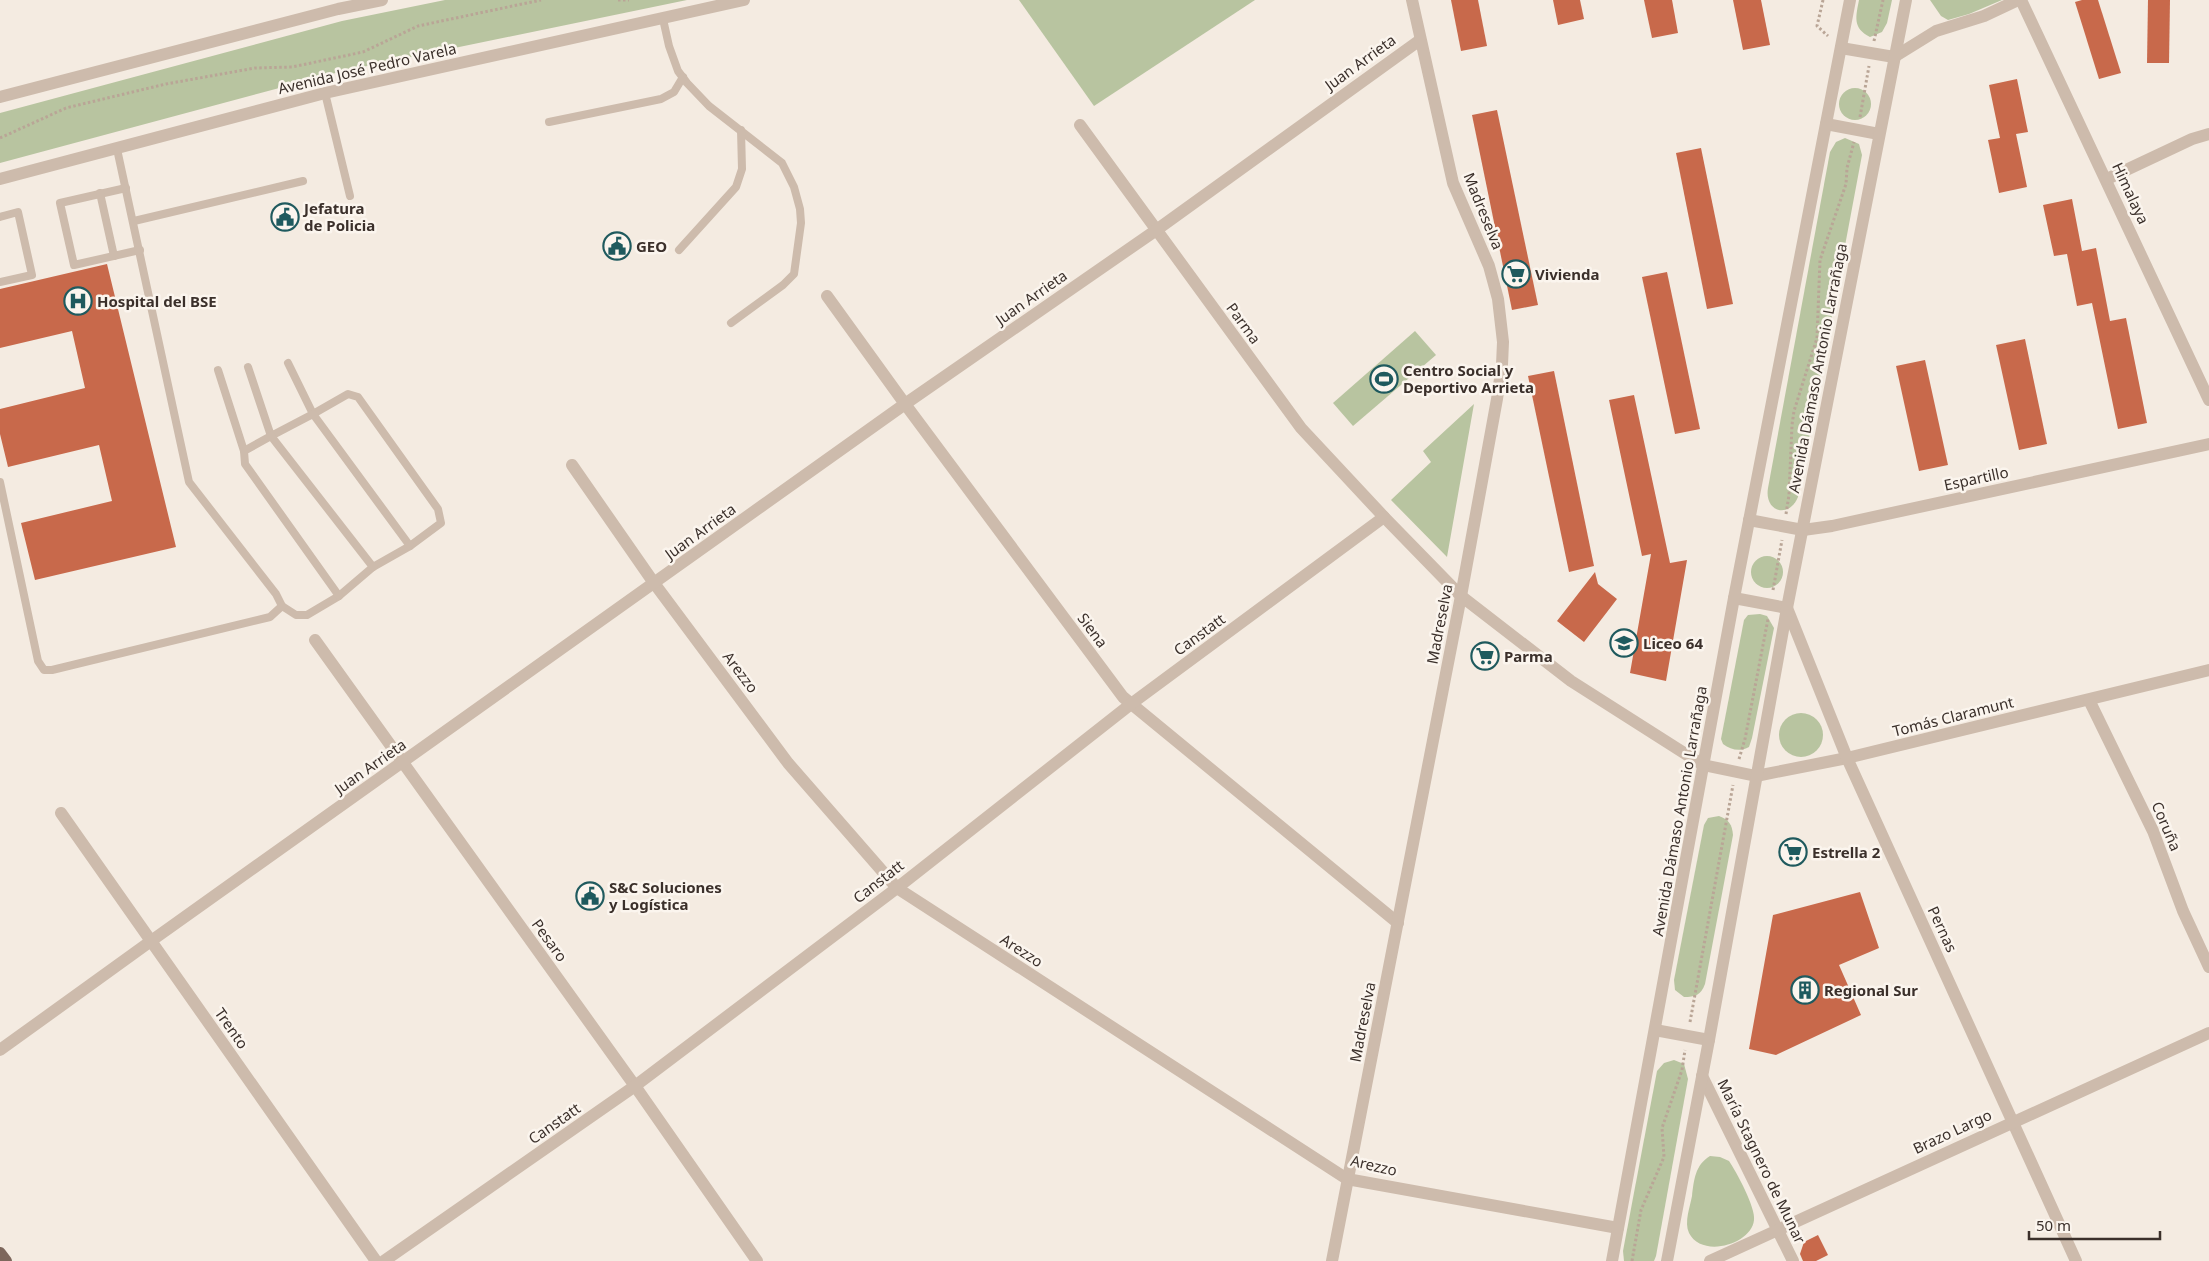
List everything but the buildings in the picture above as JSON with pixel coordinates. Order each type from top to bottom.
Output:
[{"type":"main road","points":[[0,1253],[6,1261]]},
{"type":"street","points":[[0,97],[338,9],[382,0]]},
{"type":"street","name":"Avenida José Pedro Varela","points":[[0,179],[325,93],[744,0]]},
{"type":"street","name":"Madreselva","points":[[1332,1261],[1461,596],[1497,399],[1503,342],[1498,299],[1489,266],[1453,183],[1412,0]]},
{"type":"street","name":"Avenida Dámaso Antonio Larrañaga","points":[[1612,1261],[1734,598],[1850,0]]},
{"type":"street","name":"Avenida Dámaso Antonio Larrañaga","points":[[1667,1261],[1787,608],[1906,0]]},
{"type":"street","points":[[1841,48],[1894,57],[1936,31],[1984,16],[2020,0]]},
{"type":"street","name":"Himalaya","points":[[2020,0],[2107,179],[2209,398]]},
{"type":"street","name":"Juan Arrieta","points":[[0,1050],[150,941],[905,404],[1155,230],[1420,40]]},
{"type":"street","points":[[1826,124],[1879,134]]},
{"type":"street","name":"Parma","points":[[1080,125],[1301,428],[1461,596],[1571,681],[1704,765]]},
{"type":"street","points":[[2107,179],[2192,139],[2209,134]]},
{"type":"street","name":"Siena","points":[[827,296],[905,404],[1124,697],[1398,923]]},
{"type":"street","name":"Espartillo","points":[[1749,520],[1803,530],[1832,526],[2209,444]]},
{"type":"street","name":"Arezzo","points":[[572,465],[654,583],[788,763],[896,888],[1347,1178],[1618,1228]]},
{"type":"street","name":"Canstatt","points":[[384,1261],[635,1086],[896,888],[1131,704],[1384,517]]},
{"type":"street","points":[[1734,598],[1787,608]]},
{"type":"street","name":"Pernas","points":[[1787,608],[1847,758],[2076,1261]]},
{"type":"street","name":"Pesaro","points":[[315,640],[758,1261]]},
{"type":"street","name":"Tomás Claramunt","points":[[1704,765],[1756,776],[1847,758],[2209,670]]},
{"type":"street","name":"Coruña","points":[[2088,700],[2153,831],[2183,911],[2209,967]]},
{"type":"street","name":"Trento","points":[[61,813],[376,1261]]},
{"type":"street","points":[[1655,1030],[1709,1040]]},
{"type":"street","name":"Brazo Largo","points":[[1710,1261],[2012,1121],[2209,1033]]},
{"type":"street","name":"María Stagnero de Munar","points":[[1702,1076],[1793,1261]]},
{"type":"lane","points":[[663,19],[669,46],[678,71],[709,106],[782,163],[794,187],[800,209],[801,223],[794,274],[784,285],[731,323]]},
{"type":"lane","points":[[549,122],[661,99],[674,92],[683,77]]},
{"type":"lane","points":[[325,93],[350,196]]},
{"type":"lane","points":[[679,250],[736,187],[742,169],[741,130]]},
{"type":"lane","points":[[117,149],[189,482],[276,594],[282,606],[296,615],[307,615],[339,596],[373,567],[410,546],[441,523],[440,515],[358,398],[348,394],[244,451]]},
{"type":"lane","points":[[134,221],[303,181]]},
{"type":"lane","points":[[126,188],[60,203],[74,265],[140,250]]},
{"type":"lane","points":[[100,193],[114,256]]},
{"type":"lane","points":[[0,216],[18,212],[32,275],[0,282]]},
{"type":"lane","points":[[288,363],[313,414],[410,546]]},
{"type":"lane","points":[[248,367],[271,436],[373,567]]},
{"type":"lane","points":[[218,370],[244,451],[245,464],[339,596]]},
{"type":"lane","points":[[0,482],[38,662],[44,670],[52,670],[270,617],[282,606]]},
{"type":"path","points":[[0,138],[66,108],[166,84],[254,68],[292,67],[363,52],[418,26],[541,0]]},
{"type":"path","points":[[618,0],[629,0]]},
{"type":"path","points":[[1823,0],[1817,26],[1841,48]]},
{"type":"path","points":[[1632,1261],[1642,1210],[1664,1157],[1662,1128],[1682,1070],[1736,771],[1745,739],[1784,526],[1789,495],[1794,411],[1818,338],[1820,260],[1846,184],[1847,168],[1858,130],[1883,0]]},
{"type":"green space","points":[[445,0],[687,0],[343,71],[0,163],[0,113],[342,21]]},
{"type":"green space","points":[[1019,0],[1255,0],[1094,106]]},
{"type":"green space","points":[[1859,0],[1892,0],[1887,23],[1882,32],[1870,37],[1860,30],[1856,16]]},
{"type":"green space","points":[[1930,0],[2002,0],[1969,14],[1948,20],[1941,16]]},
{"type":"green space","points":[[1855,88],[1866,93],[1871,104],[1866,115],[1855,120],[1844,115],[1839,104],[1844,93]]},
{"type":"green space","points":[[1845,138],[1859,144],[1862,155],[1798,497],[1789,508],[1778,510],[1770,503],[1768,488],[1830,152],[1836,142]]},
{"type":"green space","name":"Centro Social y Deportivo Arrieta","points":[[1415,331],[1436,355],[1353,426],[1333,403]]},
{"type":"green space","points":[[1474,404],[1447,557],[1391,500],[1431,462],[1423,451]]},
{"type":"green space","points":[[1767,556],[1773,557],[1778,561],[1782,566],[1782,578],[1778,583],[1773,587],[1767,588],[1761,587],[1756,583],[1752,578],[1751,572],[1752,566],[1756,561],[1761,557]]},
{"type":"green space","points":[[1760,614],[1767,616],[1774,628],[1752,738],[1749,747],[1736,750],[1723,744],[1721,739],[1744,620],[1748,615]]},
{"type":"green space","points":[[1805,713],[1817,719],[1822,726],[1822,744],[1817,751],[1810,756],[1797,757],[1789,754],[1782,747],[1779,731],[1782,723],[1789,716]]},
{"type":"green space","points":[[1719,816],[1729,823],[1733,835],[1705,984],[1702,991],[1697,995],[1684,997],[1675,990],[1674,980],[1704,825],[1708,818]]},
{"type":"green space","points":[[1674,1060],[1684,1064],[1688,1079],[1656,1256],[1654,1261],[1624,1261],[1623,1251],[1657,1071],[1664,1063]]},
{"type":"green space","points":[[1710,1156],[1720,1157],[1729,1161],[1745,1190],[1754,1214],[1751,1229],[1745,1236],[1736,1242],[1715,1247],[1695,1241],[1689,1233],[1687,1224],[1696,1173],[1701,1164]]},
{"type":"place","name":"Jefatura de Policia","points":[[285,217]]},
{"type":"place","name":"GEO","points":[[617,246]]},
{"type":"place","name":"Vivienda","points":[[1516,274]]},
{"type":"place","name":"Hospital del BSE","points":[[78,301]]},
{"type":"place","name":"Centro Social y Deportivo Arrieta","points":[[1384,379]]},
{"type":"place","name":"Liceo 64","points":[[1624,643]]},
{"type":"place","name":"Parma","points":[[1485,656]]},
{"type":"place","name":"Estrella 2","points":[[1793,852]]},
{"type":"place","name":"S&C Soluciones y Logística","points":[[590,896]]},
{"type":"place","name":"Regional Sur","points":[[1805,990]]}]
